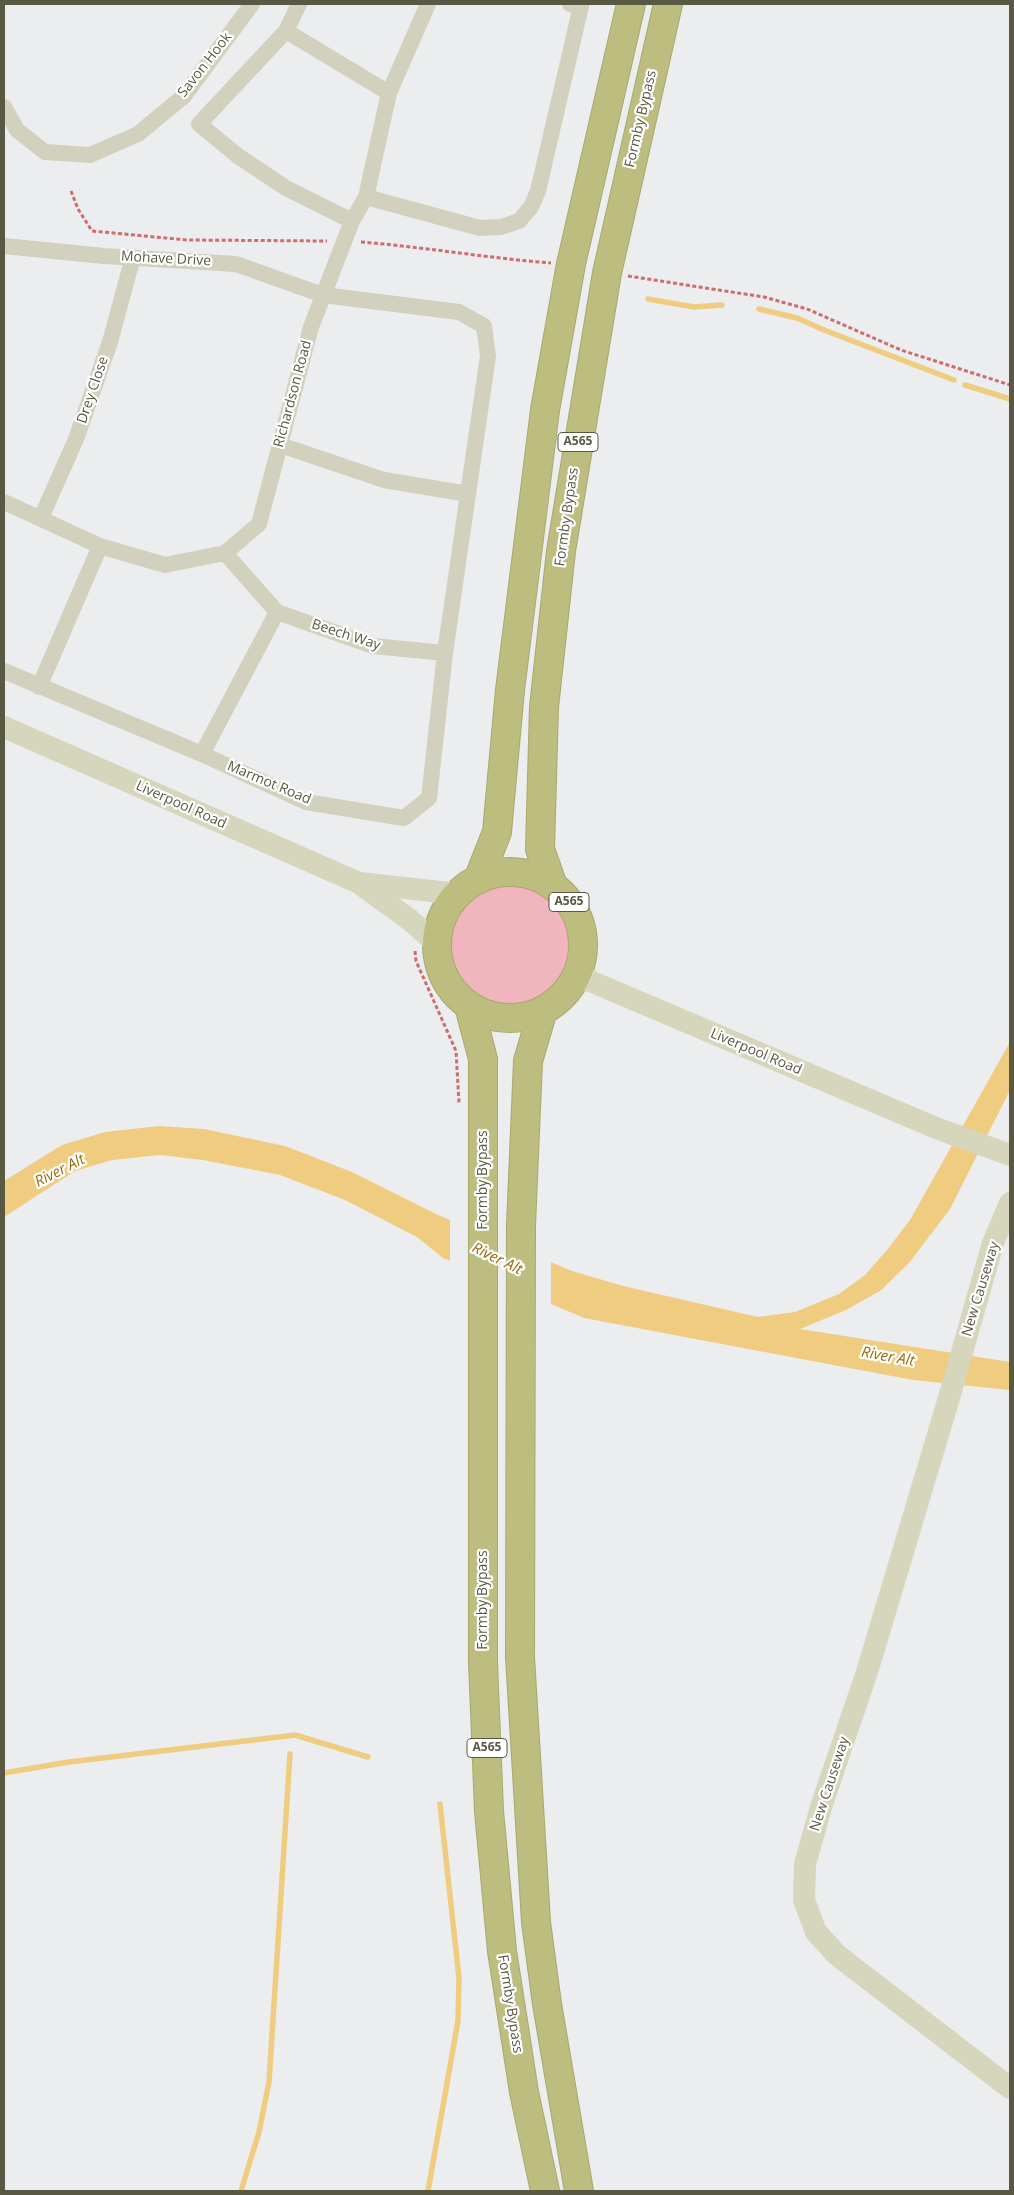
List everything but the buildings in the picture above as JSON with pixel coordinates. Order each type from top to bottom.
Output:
[{"type":"highway","name":"A565","points":[[468,887],[496,874],[516,873],[535,877],[553,886],[565,897],[580,925],[582,956],[578,972],[564,994],[543,1010],[525,1017],[506,1018],[487,1014],[469,1006],[452,989],[441,968],[437,944],[440,926],[447,909],[468,887],[496,832],[510,690],[545,410],[571,264],[631,4]]},
{"type":"highway","name":"Formby Bypass","points":[[553,886],[540,849],[544,707],[561,552],[607,273],[668,4]]},
{"type":"highway","name":"Formby Bypass","points":[[469,1006],[484,1059],[482,1208],[484,1662],[489,1812],[502,1951],[524,2092],[545,2191]]},
{"type":"highway","name":"A565","points":[[543,1010],[528,1061],[521,1225],[520,1657],[536,1922],[551,2033],[579,2191]]},
{"type":"street","name":"Savon Hook","points":[[4,107],[17,130],[45,152],[90,155],[138,134],[184,96],[252,4]]},
{"type":"street","points":[[298,4],[286,31],[199,124],[238,156],[286,188],[352,221]]},
{"type":"street","name":"Richardson Road","points":[[4,502],[100,546],[165,565],[225,553],[259,524],[310,327],[352,221],[366,197],[389,93],[428,4]]},
{"type":"street","points":[[366,197],[480,228],[501,227],[519,221],[531,207],[538,190],[581,6],[570,4]]},
{"type":"street","points":[[286,31],[389,93]]},
{"type":"street","name":"Mohave Drive","points":[[4,246],[104,256],[236,264],[323,295],[459,312],[484,326],[488,356],[468,494]]},
{"type":"street","name":"Drey Close","points":[[41,518],[76,439],[110,342],[133,257]]},
{"type":"street","points":[[280,445],[384,480],[468,494]]},
{"type":"street","name":"Marmot Road","points":[[4,671],[202,754],[306,802],[404,818],[429,798],[445,653],[468,494]]},
{"type":"street","points":[[39,687],[100,546]]},
{"type":"street","name":"Beech Way","points":[[225,553],[278,612],[373,646],[445,653]]},
{"type":"street","points":[[202,754],[278,612]]},
{"type":"street","name":"Liverpool Road","points":[[4,727],[359,883],[410,920],[437,944]]},
{"type":"street","name":"Liverpool Road","points":[[359,883],[468,887]]},
{"type":"street","name":"Liverpool Road","points":[[578,972],[590,981],[936,1128],[1002,1152]]},
{"type":"street","name":"New Causeway","points":[[1010,1203],[993,1243],[950,1398],[867,1672],[822,1804],[805,1864],[804,1900],[816,1932],[837,1955],[1010,2088]]},
{"type":"path","points":[[71,191],[78,209],[92,231],[187,240],[344,241],[436,248],[495,258],[571,264]]},
{"type":"path","points":[[624,285],[628,266]]},
{"type":"path","points":[[626,276],[764,297],[807,309],[901,350],[1010,385]]},
{"type":"path","points":[[410,920],[416,961],[456,1051],[459,1111]]},
{"type":"shaded area","points":[[509,885],[521,886],[532,890],[542,895],[551,903],[559,912],[564,922],[568,933],[568,957],[564,968],[559,978],[551,987],[542,995],[532,1000],[521,1004],[509,1005],[497,1004],[486,1000],[476,995],[467,987],[459,978],[454,968],[450,957],[449,945],[450,933],[454,922],[459,912],[467,903],[476,895],[486,890],[497,886]]},
{"type":"water","name":"River Alt","points":[[1010,1042],[1010,1090],[950,1209],[909,1263],[880,1291],[846,1310],[800,1329],[1010,1362],[1010,1390],[913,1380],[584,1318],[443,1258],[417,1237],[345,1200],[280,1175],[203,1160],[160,1155],[112,1160],[75,1171],[4,1217],[4,1181],[62,1145],[105,1132],[159,1126],[204,1129],[285,1146],[352,1172],[436,1214],[572,1271],[623,1286],[758,1317],[795,1312],[839,1294],[865,1275],[887,1250],[910,1220]]},
{"type":"pier","points":[[450,1217],[551,1260],[551,1306],[450,1263]]},
{"type":"waterway","points":[[648,299],[694,307],[722,305]]},
{"type":"waterway","points":[[759,309],[797,318],[954,380]]},
{"type":"waterway","points":[[965,385],[1010,399]]},
{"type":"waterway","points":[[4,1773],[69,1762],[295,1735],[368,1757]]},
{"type":"waterway","points":[[241,2191],[259,2132],[269,2082],[290,1754]]},
{"type":"waterway","points":[[428,2191],[458,2021],[459,1978],[440,1804]]}]
